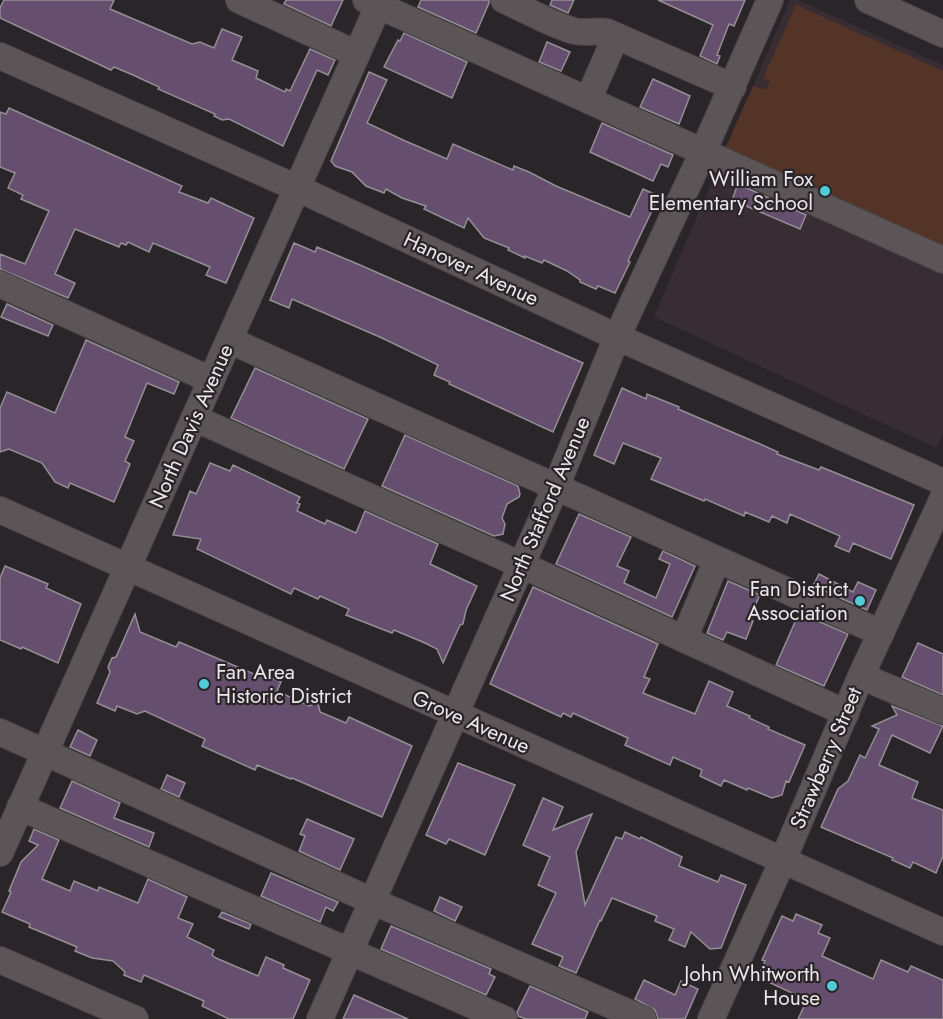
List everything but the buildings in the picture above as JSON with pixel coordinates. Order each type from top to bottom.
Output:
[{"type":"street","points":[[239,0],[357,54]]},
{"type":"street","points":[[504,0],[573,31],[586,33],[597,30],[616,36],[733,87]]},
{"type":"street","name":"North Stafford Avenue","points":[[320,1019],[556,487],[617,337],[733,87],[770,0]]},
{"type":"street","points":[[868,0],[943,34]]},
{"type":"street","points":[[376,2],[943,260]]},
{"type":"street","name":"North Davis Avenue","points":[[0,853],[357,54],[376,2]]},
{"type":"street","points":[[588,100],[616,36]]},
{"type":"street","name":"Hanover Avenue","points":[[0,56],[297,188],[617,337],[943,482]]},
{"type":"street","points":[[0,284],[211,380]]},
{"type":"street","points":[[229,340],[881,633]]},
{"type":"street","points":[[194,418],[846,713]]},
{"type":"street","name":"Strawberry Street","points":[[711,1019],[783,860],[861,676],[943,498]]},
{"type":"street","name":"Grove Avenue","points":[[0,510],[943,932]]},
{"type":"street","points":[[684,639],[717,560]]},
{"type":"street","points":[[861,676],[943,711]]},
{"type":"street","points":[[0,732],[372,901],[644,1019]]},
{"type":"street","points":[[20,807],[504,1019]]},
{"type":"street","points":[[0,960],[135,1019]]},
{"type":"shaded area","name":"William Fox Elementary School","points":[[790,0],[798,0],[943,65],[943,433],[936,448],[654,317]]},
{"type":"shaded area","points":[[796,5],[943,71],[943,252],[724,151],[753,86],[766,90],[770,81],[763,78]]},
{"type":"place","name":"William Fox Elementary School","points":[[825,191]]},
{"type":"place","name":"Fan District Association","points":[[860,601]]},
{"type":"place","name":"Fan Area Historic District","points":[[204,684]]},
{"type":"place","name":"John Whitworth House","points":[[832,986]]}]
